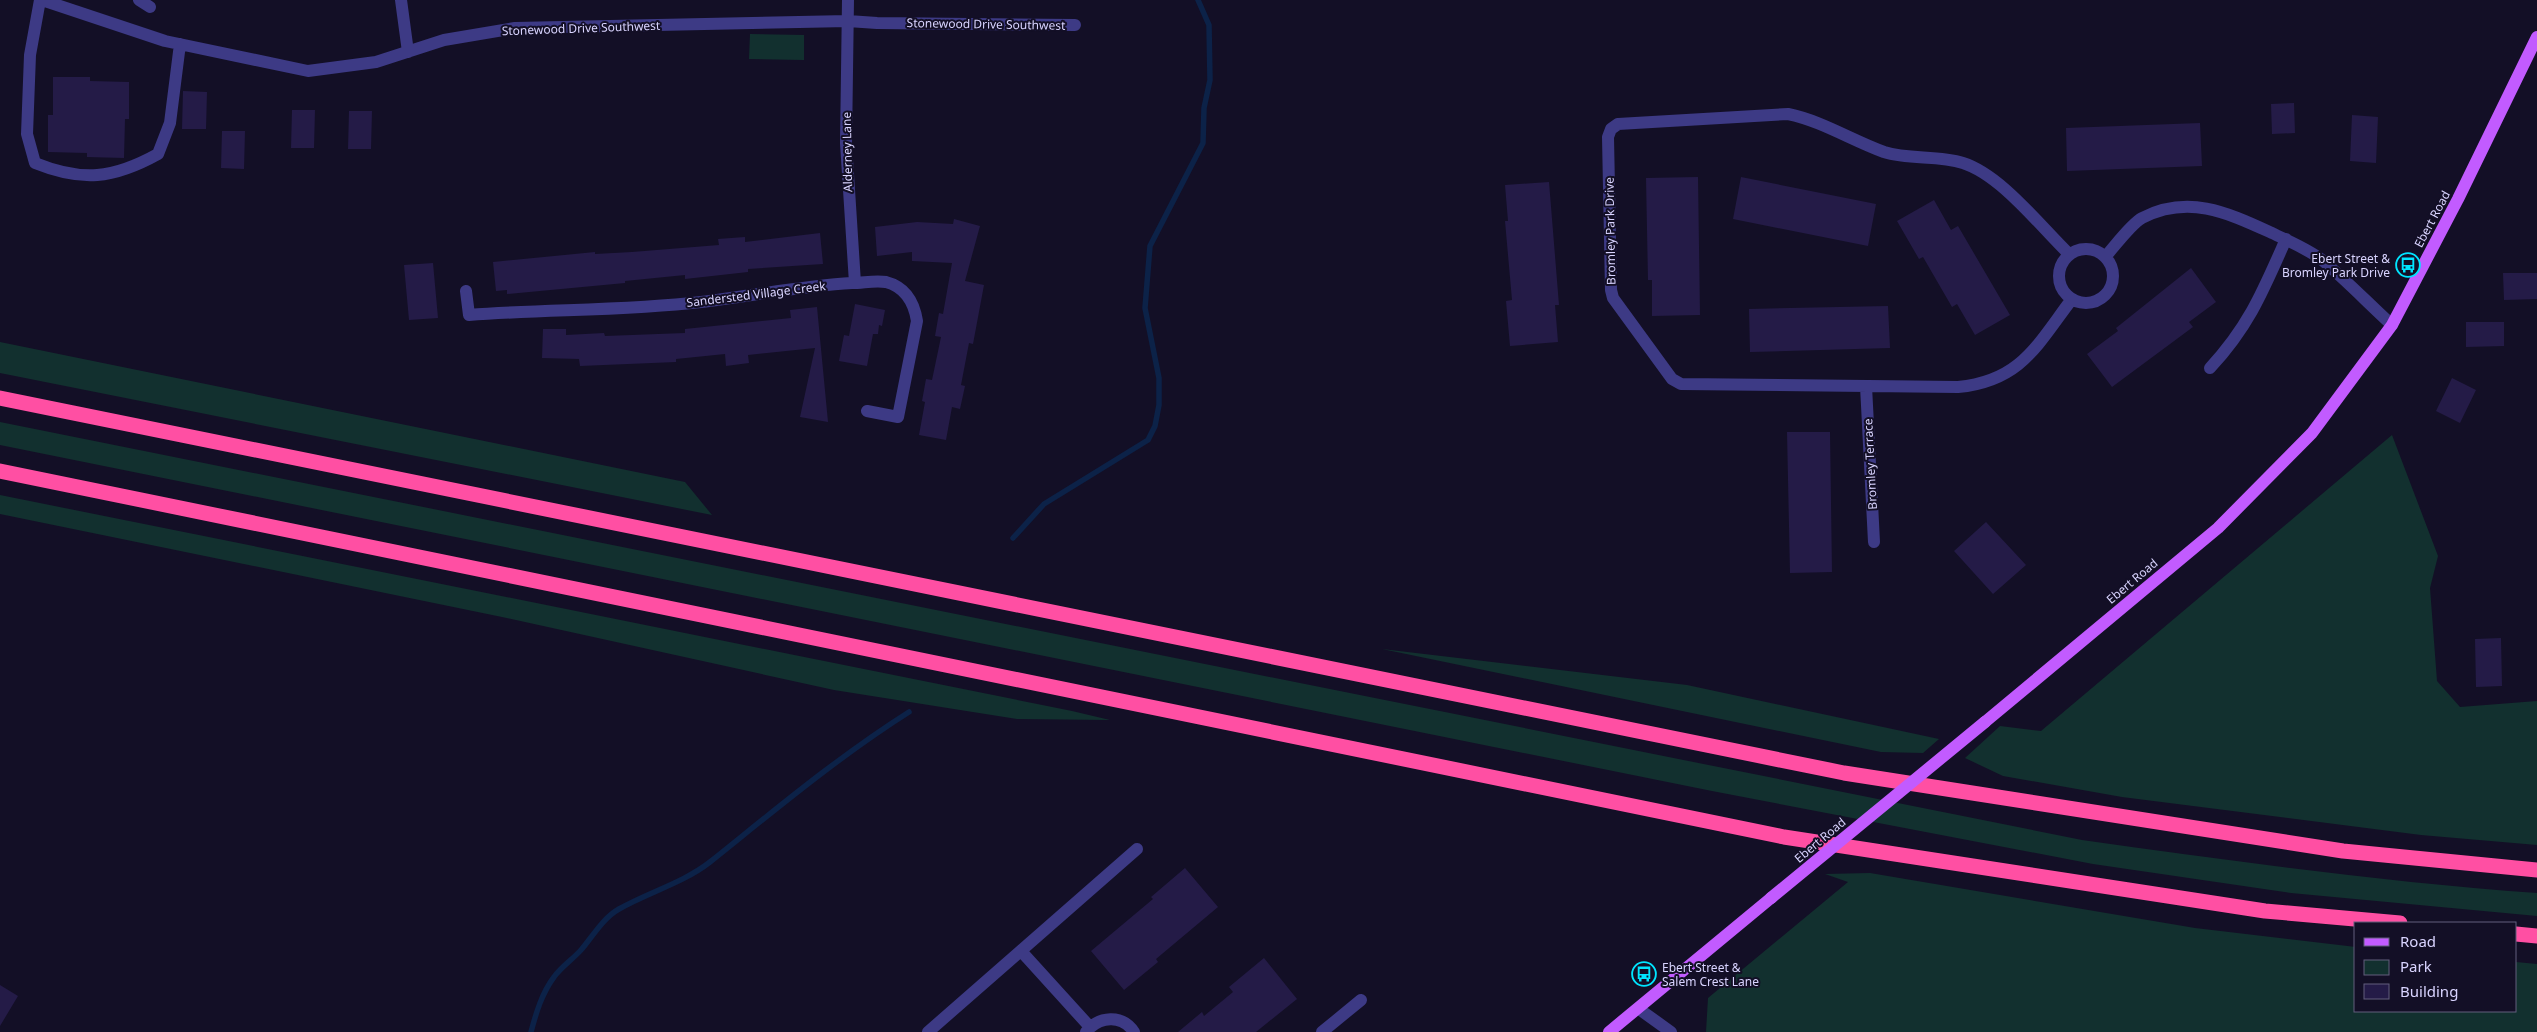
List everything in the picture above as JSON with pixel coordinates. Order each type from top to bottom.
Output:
[{"type":"highway","points":[[0,398],[1844,773],[2343,851],[2537,870]]},
{"type":"highway","points":[[0,471],[1784,837],[2265,911],[2389,922]]},
{"type":"highway","points":[[2517,934],[2537,936]]},
{"type":"main road","name":"Ebert Road","points":[[1609,1032],[2218,528],[2312,433],[2392,325],[2458,199],[2537,37]]},
{"type":"street","name":"Stonewood Drive Southwest","points":[[41,0],[180,44],[308,71],[376,62],[444,40],[515,28],[848,21],[1075,25]]},
{"type":"street","points":[[41,0],[30,55],[27,134],[35,163],[62,174],[99,176],[136,167],[158,154],[170,123],[180,44]]},
{"type":"street","points":[[139,0],[150,7]]},
{"type":"street","points":[[401,0],[408,52]]},
{"type":"street","name":"Alderney Lane","points":[[848,0],[846,143],[855,283]]},
{"type":"street","name":"Bromley Park Drive","points":[[2069,254],[1998,183],[1981,170],[1962,162],[1892,154],[1807,118],[1788,114],[1618,124],[1611,129],[1608,137],[1610,290],[1613,298],[1672,379],[1681,384],[1958,387],[1978,385],[1999,378],[2017,368],[2072,299]]},
{"type":"street","points":[[2105,256],[2140,219],[2161,210],[2184,206],[2208,208],[2229,213],[2321,259],[2392,325]]},
{"type":"street","points":[[2210,368],[2230,346],[2248,321],[2286,240]]},
{"type":"street","points":[[2081,249],[2088,249],[2105,256],[2112,268],[2113,281],[2108,293],[2097,301],[2084,303],[2072,299],[2062,290],[2058,278],[2061,265],[2069,254],[2081,249]]},
{"type":"street","name":"Sandersted Village Creek","points":[[466,291],[469,315],[526,310],[691,303],[828,284],[878,282],[898,287],[908,296],[915,308],[917,321],[898,417],[868,411]]},
{"type":"street","name":"Bromley Terrace","points":[[1866,386],[1874,542]]},
{"type":"street","points":[[928,1032],[1138,849]]},
{"type":"street","points":[[1022,950],[1088,1030],[1107,1019],[1122,1021],[1134,1032]]},
{"type":"street","points":[[1322,1032],[1361,1000]]},
{"type":"street","points":[[1639,1009],[1671,1032]]},
{"type":"green space","points":[[750,34],[804,35],[804,60],[749,59]]},
{"type":"green space","points":[[0,342],[685,482],[712,515],[0,373]]},
{"type":"green space","points":[[0,422],[2082,840],[2366,877],[2537,893],[2537,916],[2291,893],[2093,864],[1712,791],[0,445]]},
{"type":"green space","points":[[2392,435],[2438,556],[2430,588],[2437,681],[2460,707],[2537,701],[2537,845],[2421,835],[2122,797],[2003,776],[1965,758],[2000,726],[2041,731]]},
{"type":"green space","points":[[0,495],[1110,720],[1017,719],[834,690],[502,617],[0,514]]},
{"type":"green space","points":[[1382,649],[1687,685],[1939,739],[1923,753],[1881,752]]},
{"type":"green space","points":[[1870,873],[2195,928],[2354,947],[2354,1012],[2517,1012],[2517,962],[2537,964],[2537,1032],[1706,1032],[1708,998],[1848,882],[1825,874]]},
{"type":"building","points":[[53,77],[90,77],[90,81],[129,82],[129,119],[125,119],[124,158],[87,157],[87,153],[48,152],[48,115],[53,115]]},
{"type":"building","points":[[183,91],[207,92],[206,129],[182,129]]},
{"type":"building","points":[[2294,103],[2295,133],[2272,134],[2271,104]]},
{"type":"building","points":[[292,110],[315,110],[314,148],[291,148]]},
{"type":"building","points":[[349,111],[372,111],[371,149],[348,149]]},
{"type":"building","points":[[2352,115],[2378,117],[2376,163],[2350,161]]},
{"type":"building","points":[[2200,123],[2202,166],[2067,171],[2066,128]]},
{"type":"building","points":[[222,131],[245,131],[244,169],[221,168]]},
{"type":"building","points":[[1698,177],[1700,315],[1652,316],[1652,280],[1648,280],[1646,178]]},
{"type":"building","points":[[1741,177],[1876,204],[1868,246],[1733,219]]},
{"type":"building","points":[[1549,182],[1559,305],[1555,305],[1558,342],[1510,346],[1506,301],[1512,300],[1505,221],[1508,221],[1505,185]]},
{"type":"building","points":[[1934,200],[1951,230],[1958,226],[2010,315],[1975,335],[1957,304],[1952,307],[1923,257],[1919,259],[1897,221]]},
{"type":"building","points":[[954,219],[980,226],[965,281],[984,285],[973,344],[969,343],[961,385],[965,386],[960,409],[952,407],[946,440],[919,435],[925,402],[922,401],[926,379],[932,380],[941,337],[935,336],[939,313],[943,314],[952,263],[912,261],[912,252],[877,256],[875,227],[917,222],[953,224]]},
{"type":"building","points":[[820,233],[823,264],[748,269],[748,272],[685,279],[685,275],[625,281],[625,283],[507,294],[507,290],[496,291],[493,262],[595,252],[595,254],[632,252],[719,245],[718,239],[745,237],[745,242]]},
{"type":"building","points":[[433,263],[438,318],[409,320],[404,265]]},
{"type":"building","points":[[2191,268],[2216,302],[2189,322],[2193,327],[2112,387],[2087,354],[2118,331],[2116,328]]},
{"type":"building","points":[[2503,273],[2537,273],[2537,299],[2504,300]]},
{"type":"building","points":[[855,304],[885,310],[882,326],[879,325],[878,334],[873,334],[867,366],[839,361],[844,335],[849,336]]},
{"type":"building","points":[[1888,306],[1890,348],[1750,352],[1749,309]]},
{"type":"building","points":[[817,307],[828,422],[800,417],[815,348],[748,355],[749,363],[726,366],[725,354],[676,359],[676,362],[580,366],[579,359],[542,358],[543,329],[566,329],[566,335],[604,333],[605,336],[685,333],[685,329],[791,318],[790,310]]},
{"type":"building","points":[[2466,322],[2504,322],[2504,346],[2466,347]]},
{"type":"building","points":[[2452,378],[2476,390],[2460,423],[2436,411]]},
{"type":"building","points":[[1787,432],[1830,432],[1832,572],[1790,573]]},
{"type":"building","points":[[1986,522],[2026,565],[1993,594],[1954,551]]},
{"type":"building","points":[[2501,638],[2502,686],[2476,687],[2475,639]]},
{"type":"building","points":[[1185,868],[1218,907],[1156,959],[1158,962],[1124,990],[1091,951],[1153,899],[1151,897]]},
{"type":"building","points":[[1264,958],[1297,999],[1256,1032],[1178,1032],[1202,1012],[1204,1016],[1233,992],[1229,987]]},
{"type":"building","points":[[0,985],[18,996],[0,1026]]},
{"type":"waterway","points":[[1013,538],[1044,504],[1148,440],[1155,426],[1159,405],[1159,378],[1145,308],[1150,246],[1203,143],[1204,108],[1210,80],[1209,25],[1198,0]]},
{"type":"waterway","points":[[531,1032],[537,1010],[554,977],[581,950],[603,922],[613,913],[700,869],[832,766],[909,712]]},
{"type":"place","name":"Ebert Street & Bromley Park Drive","points":[[2408,265]]},
{"type":"place","name":"Ebert Street & Salem Crest Lane","points":[[1644,974]]}]
